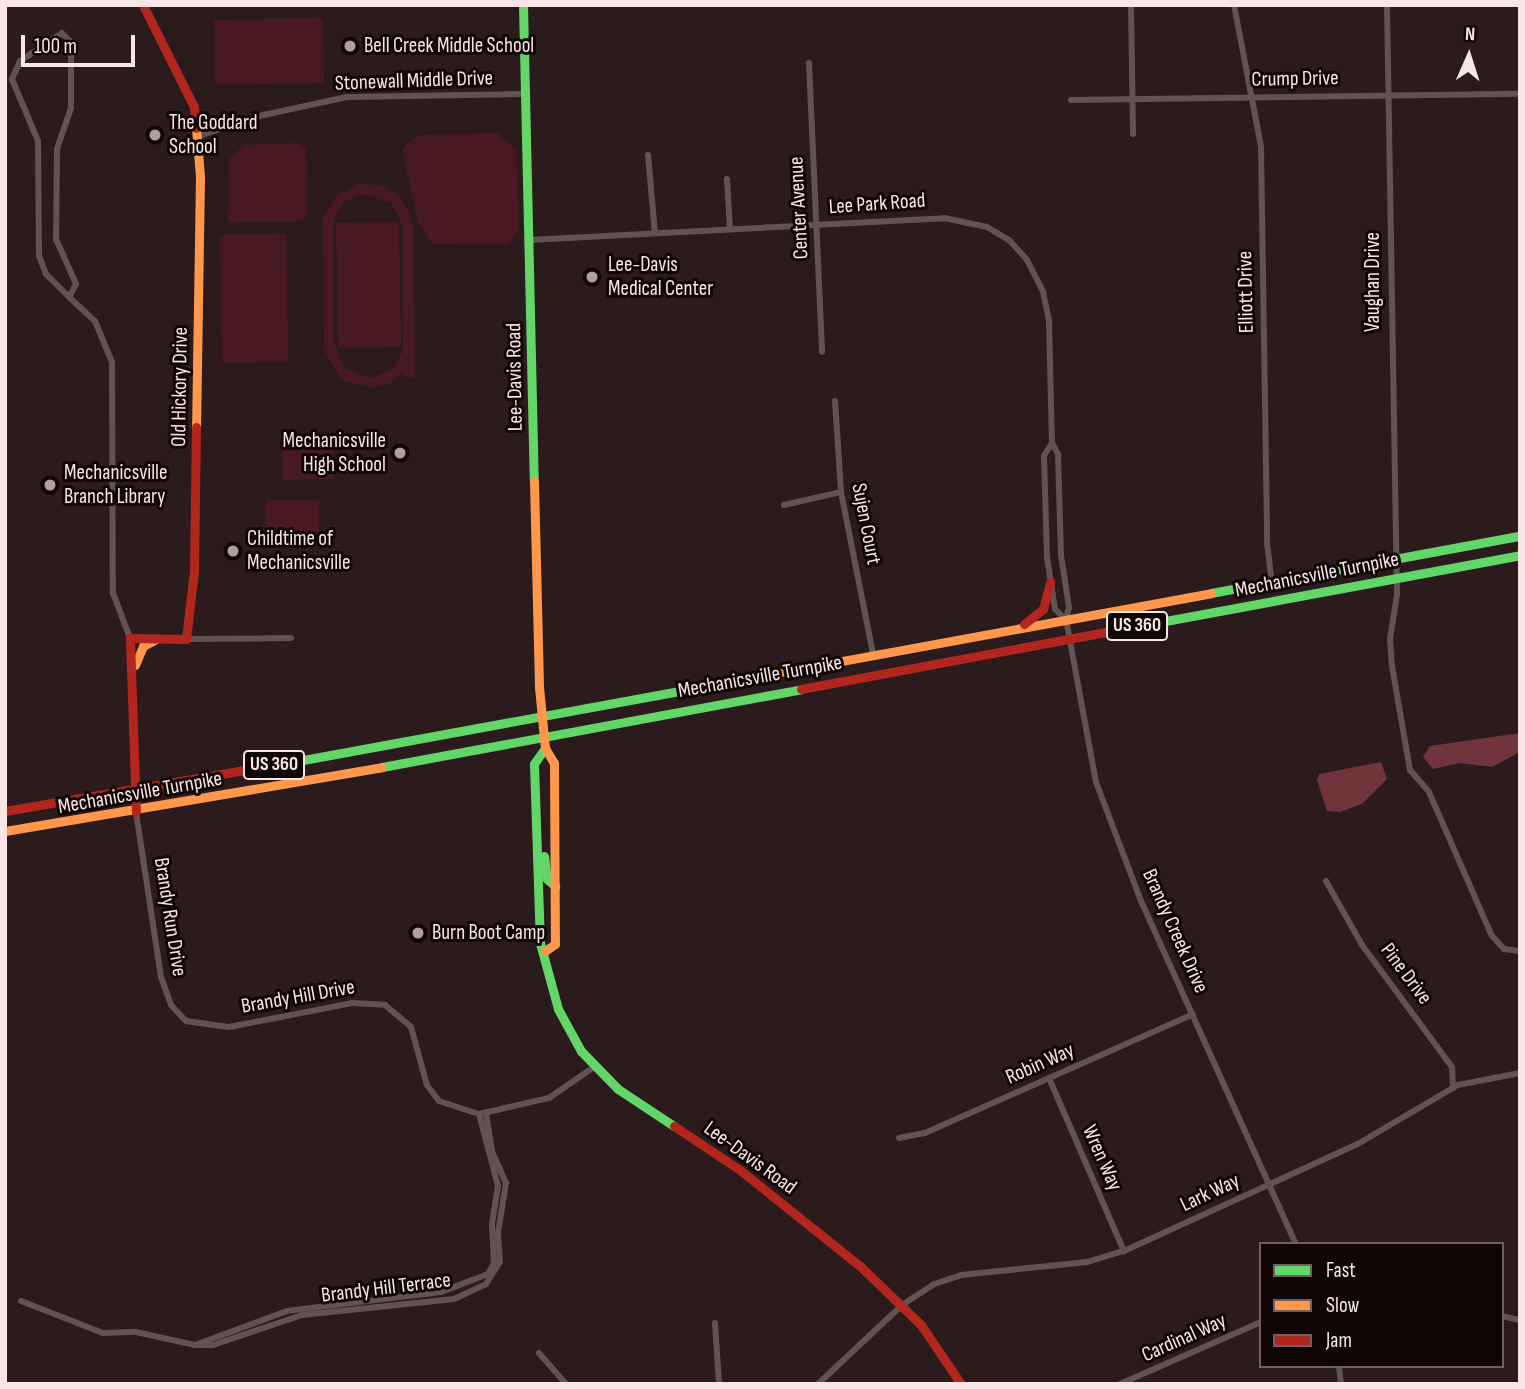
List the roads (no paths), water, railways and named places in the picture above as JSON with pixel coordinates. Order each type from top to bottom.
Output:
[{"type":"main road","points":[[143,5],[188,93],[199,136]]},
{"type":"main road","name":"Lee-Davis Road","points":[[523,5],[542,715],[545,748],[554,763],[555,944],[545,951]]},
{"type":"main road","name":"Old Hickory Drive","points":[[186,639],[196,531],[199,136]]},
{"type":"main road","name":"Mechanicsville Turnpike","points":[[5,811],[134,791],[1520,536]]},
{"type":"main road","name":"Mechanicsville Turnpike","points":[[5,831],[136,812],[544,733],[1520,555]]},
{"type":"main road","points":[[1015,629],[1043,609],[1050,582]]},
{"type":"main road","points":[[136,812],[130,638],[186,639]]},
{"type":"main road","points":[[132,673],[143,646],[156,639]]},
{"type":"main road","name":"Lee-Davis Road","points":[[545,748],[534,764],[539,838],[540,943],[545,951],[558,1009],[594,1067],[639,1104],[740,1170],[902,1305],[936,1343],[961,1384]]},
{"type":"main road","points":[[539,838],[547,879],[555,886]]},
{"type":"street","points":[[1131,5],[1133,134]]},
{"type":"street","name":"Elliott Drive","points":[[1234,5],[1236,35],[1253,97],[1263,186],[1267,543],[1272,581]]},
{"type":"street","name":"Vaughan Drive","points":[[1387,5],[1397,607],[1390,649],[1410,770],[1429,792],[1492,936],[1504,949],[1520,951]]},
{"type":"street","points":[[69,297],[76,284],[56,239],[57,149],[71,108],[71,43],[62,33],[20,61],[12,79],[38,141],[41,265],[69,297],[94,321],[112,362],[113,593],[130,638]]},
{"type":"street","name":"Center Avenue","points":[[809,63],[822,352]]},
{"type":"street","name":"Stonewall Middle Drive","points":[[199,136],[259,116],[347,97],[527,94]]},
{"type":"street","name":"Crump Drive","points":[[1071,100],[1520,94]]},
{"type":"street","points":[[649,155],[655,233]]},
{"type":"street","points":[[727,179],[730,229]]},
{"type":"street","name":"Lee Park Road","points":[[529,240],[957,218],[987,227],[1010,241],[1036,275],[1047,306],[1052,443],[1058,454],[1061,555],[1069,607],[1066,619],[1055,609],[1050,582],[1044,456],[1052,443]]},
{"type":"street","name":"Sujen Court","points":[[835,401],[841,492],[873,653]]},
{"type":"street","points":[[784,505],[841,492]]},
{"type":"street","name":"Brandy Creek Drive","points":[[1066,619],[1104,810],[1295,1242]]},
{"type":"street","points":[[186,639],[291,638]]},
{"type":"street","name":"Brandy Run Drive","points":[[136,812],[161,977],[171,1005],[186,1021]]},
{"type":"street","name":"Pine Drive","points":[[1326,881],[1362,945],[1452,1067],[1453,1088]]},
{"type":"street","name":"Brandy Hill Drive","points":[[186,1021],[229,1027],[352,1003],[385,1005],[411,1027],[427,1085],[439,1101],[482,1113]]},
{"type":"street","name":"Robin Way","points":[[899,1138],[925,1133],[1193,1014]]},
{"type":"street","points":[[482,1113],[549,1098],[594,1067]]},
{"type":"street","name":"Lark Way","points":[[818,1384],[902,1305],[933,1284],[961,1275],[1087,1262],[1125,1251],[1356,1145],[1453,1088],[1520,1073]]},
{"type":"street","name":"Wren Way","points":[[1049,1079],[1125,1251]]},
{"type":"street","name":"Brandy Hill Terrace","points":[[21,1300],[103,1333],[136,1332],[195,1345],[213,1345],[302,1315],[454,1299],[486,1284],[500,1262],[499,1224],[506,1183],[492,1151],[482,1113]]},
{"type":"street","name":"Cardinal Way","points":[[1120,1384],[1259,1323]]},
{"type":"street","points":[[715,1324],[719,1384]]},
{"type":"street","points":[[539,1353],[566,1384]]},
{"type":"place","name":"Bell Creek Middle School","points":[[350,46]]},
{"type":"place","name":"The Goddard School","points":[[155,135]]},
{"type":"place","name":"Lee-Davis Medical Center","points":[[592,277]]},
{"type":"place","name":"Mechanicsville High School","points":[[400,453]]},
{"type":"place","name":"Mechanicsville Branch Library","points":[[50,485]]},
{"type":"place","name":"Childtime of Mechanicsville","points":[[233,551]]},
{"type":"place","name":"Burn Boot Camp","points":[[418,933]]}]
